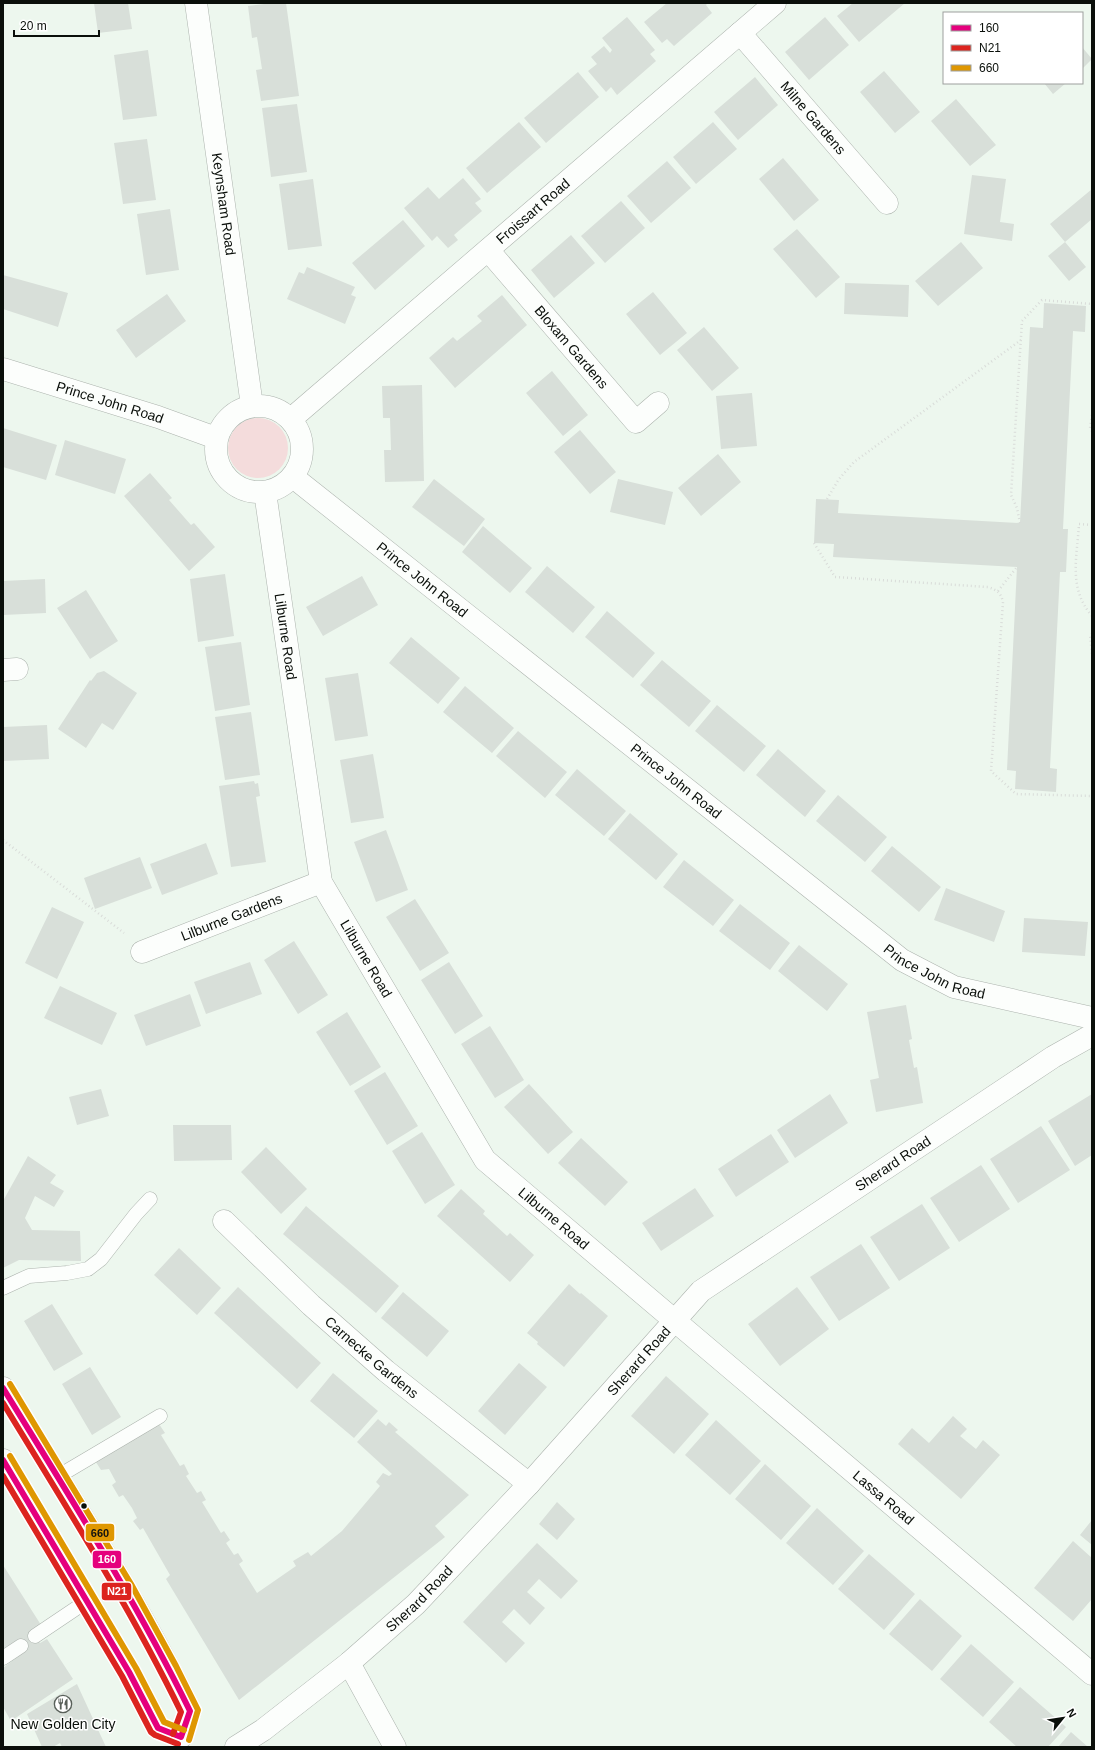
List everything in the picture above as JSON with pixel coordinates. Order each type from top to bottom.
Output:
[{"type":"street","name":"Keynsham Road","points":[[196,3],[252,406]]},
{"type":"street","name":"Froissart Road","points":[[292,420],[775,3]]},
{"type":"street","name":"Milne Gardens","points":[[740,33],[887,202]]},
{"type":"street","name":"Bloxam Gardens","points":[[488,250],[636,422],[658,403]]},
{"type":"street","name":"Prince John Road","points":[[3,370],[158,417],[216,438]]},
{"type":"street","points":[[252,406],[267,406],[280,411],[292,420],[300,433],[303,448],[301,463],[293,477],[281,487],[265,492],[248,491],[233,484],[221,471],[216,455],[216,438],[222,426],[240,409],[252,406]]},
{"type":"street","name":"Prince John Road","points":[[293,477],[902,960],[954,987],[1092,1018]]},
{"type":"street","name":"Lilburne Road","points":[[265,492],[322,882],[485,1160],[674,1320]]},
{"type":"street","name":"Lilburne Gardens","points":[[142,952],[322,882]]},
{"type":"street","name":"Sherard Road","points":[[236,1747],[262,1730],[349,1663],[416,1604],[529,1484],[701,1291],[1053,1057],[1092,1035]]},
{"type":"street","name":"Carnecke Gardens","points":[[224,1221],[311,1305],[380,1366],[529,1484]]},
{"type":"street","name":"Lassa Road","points":[[674,1320],[1092,1674]]},
{"type":"street","points":[[3,1388],[146,1625],[170,1668],[190,1710],[183,1742],[158,1728],[129,1672],[3,1460]]},
{"type":"street","points":[[349,1663],[395,1747]]},
{"type":"lane","points":[[3,1288],[29,1276],[67,1273],[88,1269],[101,1259],[136,1214],[150,1199]]},
{"type":"lane","points":[[57,1477],[160,1416]]},
{"type":"lane","points":[[35,1636],[87,1600]]},
{"type":"lane","points":[[3,1658],[21,1646]]},
{"type":"path","points":[[1020,523],[1017,508],[1011,494],[1022,321],[1042,300],[1092,304]]},
{"type":"path","points":[[827,499],[839,479],[854,462],[1021,340]]},
{"type":"path","points":[[1092,415],[1090,428],[1092,431]]},
{"type":"path","points":[[1092,525],[1079,524],[1076,585],[1080,599],[1092,616]]},
{"type":"path","points":[[814,543],[835,577],[988,587],[998,592],[1001,595],[1003,602],[991,772],[1016,794],[1092,796]]},
{"type":"path","points":[[998,592],[1017,567]]},
{"type":"path","points":[[1092,634],[1090,635],[1092,654]]},
{"type":"path","points":[[3,840],[128,935]]},
{"type":"shaded area","points":[[258,418],[270,420],[283,431],[286,436],[288,448],[286,460],[275,473],[270,476],[258,478],[246,476],[233,465],[230,460],[228,448],[230,436],[241,423],[246,420]]},
{"type":"building","points":[[94,3],[128,3],[132,29],[98,33]]},
{"type":"building","points":[[286,3],[299,96],[261,101],[256,70],[262,69],[257,37],[252,38],[248,6]]},
{"type":"building","points":[[667,3],[708,3],[706,5],[712,13],[674,46],[667,39],[662,43],[644,22]]},
{"type":"building","points":[[853,3],[905,3],[859,42],[837,16]]},
{"type":"building","points":[[627,17],[655,50],[650,54],[656,61],[617,95],[611,87],[606,92],[588,71],[597,64],[591,57],[604,46],[610,53],[612,50],[602,38]]},
{"type":"building","points":[[825,17],[849,45],[809,80],[785,52]]},
{"type":"building","points":[[1083,48],[1092,59],[1083,68]]},
{"type":"building","points":[[148,50],[157,116],[123,120],[114,55]]},
{"type":"building","points":[[884,71],[920,112],[895,133],[860,92]]},
{"type":"building","points":[[578,72],[599,97],[546,143],[524,118]]},
{"type":"building","points":[[755,77],[778,105],[738,140],[714,112]]},
{"type":"building","points":[[1045,84],[1065,84],[1053,94]]},
{"type":"building","points":[[956,99],[996,145],[970,166],[931,121]]},
{"type":"building","points":[[297,104],[307,172],[271,177],[262,108]]},
{"type":"building","points":[[519,122],[541,147],[487,193],[466,168]]},
{"type":"building","points":[[713,122],[737,149],[696,184],[673,157]]},
{"type":"building","points":[[147,139],[156,200],[123,204],[114,143]]},
{"type":"building","points":[[783,158],[819,200],[794,221],[759,179]]},
{"type":"building","points":[[667,161],[691,188],[651,223],[627,196]]},
{"type":"building","points":[[972,175],[1006,179],[1000,222],[1014,224],[1012,241],[964,234]]},
{"type":"building","points":[[463,178],[481,199],[475,203],[482,211],[454,235],[458,240],[448,248],[437,236],[432,241],[404,208],[428,187],[439,199]]},
{"type":"building","points":[[313,179],[322,246],[288,250],[279,184]]},
{"type":"building","points":[[1092,189],[1092,219],[1065,242],[1050,224]]},
{"type":"building","points":[[621,201],[645,228],[605,263],[581,236]]},
{"type":"building","points":[[170,209],[179,270],[146,275],[137,214]]},
{"type":"building","points":[[403,220],[425,246],[375,290],[352,263]]},
{"type":"building","points":[[797,229],[840,277],[816,298],[773,249]]},
{"type":"building","points":[[571,235],[595,263],[554,298],[531,270]]},
{"type":"building","points":[[961,242],[983,268],[938,306],[915,281]]},
{"type":"building","points":[[1065,242],[1086,267],[1069,281],[1048,256]]},
{"type":"building","points":[[307,267],[355,287],[351,295],[356,297],[345,324],[287,299],[299,272],[304,274]]},
{"type":"building","points":[[3,275],[68,293],[58,327],[3,309]]},
{"type":"building","points":[[845,283],[909,285],[908,317],[844,314]]},
{"type":"building","points":[[653,292],[687,333],[660,355],[626,314]]},
{"type":"building","points":[[167,294],[186,321],[136,358],[116,330]]},
{"type":"building","points":[[502,295],[527,325],[455,388],[429,358],[453,337],[457,341],[482,321],[477,316]]},
{"type":"building","points":[[1044,303],[1086,306],[1085,332],[1073,331],[1063,529],[1068,529],[1066,572],[1060,572],[1050,768],[1057,769],[1056,792],[1015,789],[1016,771],[1007,770],[1017,567],[833,557],[834,544],[814,543],[816,499],[839,500],[838,513],[1020,523],[1030,327],[1043,328]]},
{"type":"building","points":[[704,327],[739,368],[712,391],[677,350]]},
{"type":"building","points":[[552,371],[588,415],[563,436],[526,393]]},
{"type":"building","points":[[422,385],[424,481],[385,482],[384,450],[391,450],[390,418],[383,418],[382,386]]},
{"type":"building","points":[[752,393],[757,446],[721,449],[716,396]]},
{"type":"building","points":[[3,428],[57,445],[46,480],[3,467]]},
{"type":"building","points":[[580,430],[616,472],[590,494],[554,452]]},
{"type":"building","points":[[65,440],[126,459],[115,494],[55,475]]},
{"type":"building","points":[[718,454],[741,482],[701,516],[678,488]]},
{"type":"building","points":[[150,473],[172,498],[169,500],[191,525],[194,523],[215,547],[189,571],[124,496]]},
{"type":"building","points":[[434,479],[485,519],[464,546],[412,507]]},
{"type":"building","points":[[618,479],[673,492],[665,525],[610,512]]},
{"type":"building","points":[[483,526],[532,568],[510,593],[462,552]]},
{"type":"building","points":[[547,566],[595,607],[573,633],[525,592]]},
{"type":"building","points":[[225,574],[234,636],[198,642],[190,579]]},
{"type":"building","points":[[362,576],[378,605],[323,636],[306,607]]},
{"type":"building","points":[[45,579],[46,613],[3,615],[3,581]]},
{"type":"building","points":[[86,590],[118,641],[90,659],[57,608]]},
{"type":"building","points":[[607,611],[655,653],[633,678],[585,637]]},
{"type":"building","points":[[411,637],[460,678],[438,704],[389,663]]},
{"type":"building","points":[[241,642],[250,705],[215,711],[205,647]]},
{"type":"building","points":[[662,660],[711,701],[689,727],[640,685]]},
{"type":"building","points":[[104,671],[137,693],[113,730],[102,723],[86,748],[58,729],[90,680],[91,681],[97,673]]},
{"type":"building","points":[[358,673],[368,736],[335,741],[325,678]]},
{"type":"building","points":[[465,686],[514,728],[492,753],[443,712]]},
{"type":"building","points":[[717,705],[766,746],[744,772],[695,731]]},
{"type":"building","points":[[251,712],[260,775],[225,780],[215,717]]},
{"type":"building","points":[[47,725],[49,759],[3,761],[3,727]]},
{"type":"building","points":[[518,731],[567,772],[545,798],[496,756]]},
{"type":"building","points":[[778,749],[826,791],[805,817],[756,775]]},
{"type":"building","points":[[373,754],[384,818],[351,823],[340,760]]},
{"type":"building","points":[[577,769],[626,811],[604,836],[555,795]]},
{"type":"building","points":[[254,781],[255,784],[258,783],[260,796],[256,797],[266,862],[231,867],[219,786]]},
{"type":"building","points":[[838,795],[887,837],[865,862],[816,821]]},
{"type":"building","points":[[630,813],[678,854],[656,880],[608,839]]},
{"type":"building","points":[[386,830],[408,890],[376,902],[354,842]]},
{"type":"building","points":[[206,843],[218,874],[162,895],[150,864]]},
{"type":"building","points":[[892,846],[941,887],[919,912],[871,871]]},
{"type":"building","points":[[140,857],[152,888],[95,909],[84,878]]},
{"type":"building","points":[[684,860],[734,900],[713,926],[663,887]]},
{"type":"building","points":[[946,888],[1005,911],[994,942],[934,920]]},
{"type":"building","points":[[415,899],[449,953],[420,971],[386,917]]},
{"type":"building","points":[[740,904],[790,943],[770,970],[719,931]]},
{"type":"building","points":[[52,907],[84,922],[57,979],[25,963]]},
{"type":"building","points":[[1024,918],[1088,922],[1085,956],[1022,952]]},
{"type":"building","points":[[294,941],[328,995],[298,1014],[264,960]]},
{"type":"building","points":[[799,945],[848,984],[827,1011],[778,971]]},
{"type":"building","points":[[250,962],[262,994],[206,1014],[194,982]]},
{"type":"building","points":[[449,962],[483,1016],[455,1034],[421,980]]},
{"type":"building","points":[[60,986],[117,1013],[102,1045],[44,1018]]},
{"type":"building","points":[[190,994],[201,1026],[146,1046],[134,1015]]},
{"type":"building","points":[[906,1005],[912,1039],[909,1040],[914,1068],[917,1067],[923,1103],[876,1112],[870,1080],[879,1078],[867,1012]]},
{"type":"building","points":[[347,1012],[381,1067],[350,1086],[316,1032]]},
{"type":"building","points":[[490,1026],[524,1080],[495,1098],[461,1044]]},
{"type":"building","points":[[385,1072],[418,1126],[387,1145],[354,1091]]},
{"type":"building","points":[[529,1084],[573,1132],[548,1154],[504,1107]]},
{"type":"building","points":[[101,1089],[109,1116],[77,1125],[69,1097]]},
{"type":"building","points":[[830,1094],[848,1123],[795,1158],[777,1130]]},
{"type":"building","points":[[1092,1094],[1092,1155],[1075,1166],[1048,1121]]},
{"type":"building","points":[[173,1125],[231,1125],[232,1160],[174,1161]]},
{"type":"building","points":[[1041,1126],[1070,1170],[1018,1203],[990,1159]]},
{"type":"building","points":[[422,1132],[455,1185],[425,1204],[392,1151]]},
{"type":"building","points":[[771,1134],[789,1162],[736,1197],[718,1169]]},
{"type":"building","points":[[581,1138],[628,1182],[605,1206],[558,1163]]},
{"type":"building","points":[[266,1147],[307,1189],[281,1214],[241,1172]]},
{"type":"building","points":[[28,1156],[56,1175],[50,1183],[64,1191],[54,1207],[35,1196],[25,1218],[32,1230],[80,1231],[81,1261],[19,1260],[3,1268],[3,1201]]},
{"type":"building","points":[[981,1165],[1010,1209],[959,1242],[930,1198]]},
{"type":"building","points":[[695,1188],[714,1216],[661,1251],[642,1223]]},
{"type":"building","points":[[461,1189],[485,1211],[483,1214],[507,1236],[510,1233],[534,1255],[510,1282],[437,1216]]},
{"type":"building","points":[[922,1204],[950,1248],[899,1281],[870,1237]]},
{"type":"building","points":[[306,1206],[399,1286],[376,1313],[283,1234]]},
{"type":"building","points":[[861,1244],[890,1288],[839,1321],[810,1277]]},
{"type":"building","points":[[179,1248],[221,1288],[197,1315],[154,1275]]},
{"type":"building","points":[[569,1284],[608,1316],[564,1367],[537,1344],[538,1342],[527,1333]]},
{"type":"building","points":[[238,1287],[321,1363],[297,1389],[214,1313]]},
{"type":"building","points":[[797,1287],[829,1329],[780,1366],[748,1324]]},
{"type":"building","points":[[403,1292],[449,1331],[427,1357],[381,1318]]},
{"type":"building","points":[[52,1304],[83,1354],[54,1371],[24,1321]]},
{"type":"building","points":[[519,1363],[547,1387],[505,1435],[478,1411]]},
{"type":"building","points":[[90,1367],[121,1417],[92,1435],[62,1384]]},
{"type":"building","points":[[333,1373],[378,1411],[354,1438],[310,1401]]},
{"type":"building","points":[[666,1376],[709,1414],[674,1454],[631,1416]]},
{"type":"building","points":[[953,1416],[967,1429],[960,1436],[976,1449],[983,1440],[1000,1455],[961,1499],[898,1444],[912,1428],[929,1443]]},
{"type":"building","points":[[378,1419],[386,1426],[389,1422],[398,1430],[395,1432],[469,1495],[435,1526],[445,1537],[239,1700],[166,1579],[170,1575],[143,1528],[140,1530],[133,1521],[137,1518],[132,1508],[123,1495],[119,1497],[112,1485],[116,1482],[109,1469],[101,1470],[94,1459],[159,1424],[165,1433],[161,1435],[180,1466],[184,1464],[189,1474],[186,1476],[197,1493],[201,1491],[206,1500],[202,1502],[221,1533],[224,1531],[230,1540],[226,1543],[234,1555],[238,1553],[243,1561],[239,1564],[257,1593],[296,1566],[293,1561],[308,1552],[311,1556],[342,1531],[380,1486],[376,1482],[383,1473],[389,1476],[392,1474],[357,1442]]},
{"type":"building","points":[[716,1420],[761,1461],[730,1495],[685,1455]]},
{"type":"building","points":[[765,1464],[811,1506],[781,1540],[735,1499]]},
{"type":"building","points":[[557,1502],[575,1519],[557,1540],[539,1524]]},
{"type":"building","points":[[817,1508],[864,1551],[833,1585],[786,1543]]},
{"type":"building","points":[[1092,1520],[1092,1545],[1080,1535]]},
{"type":"building","points":[[1073,1541],[1092,1558],[1092,1599],[1073,1621],[1034,1588]]},
{"type":"building","points":[[537,1543],[578,1581],[561,1599],[539,1579],[527,1592],[545,1608],[530,1625],[514,1609],[502,1622],[525,1643],[506,1663],[463,1622]]},
{"type":"building","points":[[869,1554],[915,1594],[884,1630],[838,1589]]},
{"type":"building","points":[[3,1565],[41,1625],[35,1636],[40,1643],[47,1639],[73,1679],[11,1721],[3,1707],[3,1668],[24,1652],[3,1650]]},
{"type":"building","points":[[920,1599],[962,1636],[932,1671],[889,1634]]},
{"type":"building","points":[[971,1644],[1014,1682],[983,1717],[940,1679]]},
{"type":"building","points":[[77,1684],[106,1747],[62,1747],[60,1743],[53,1747],[42,1747],[27,1714]]},
{"type":"building","points":[[1020,1687],[1066,1727],[1048,1747],[1017,1747],[989,1722]]},
{"type":"building","points":[[1071,1732],[1088,1747],[1058,1747]]},
{"type":"transit line","name":"660","points":[[10,1384],[131,1584],[176,1666],[198,1710],[189,1740]]},
{"type":"transit line","name":"160","points":[[3,1388],[100,1547],[169,1669],[190,1711],[181,1737]]},
{"type":"transit line","name":"N21","points":[[3,1403],[96,1556],[161,1672],[181,1712],[173,1734]]},
{"type":"transit line","name":"660","points":[[10,1456],[136,1668],[164,1722],[184,1730]]},
{"type":"transit line","name":"160","points":[[3,1460],[129,1672],[158,1728],[181,1737]]},
{"type":"transit line","name":"N21","points":[[3,1476],[122,1676],[151,1732],[178,1744]]},
{"type":"place","name":"New Golden City","points":[[63,1704]]}]
